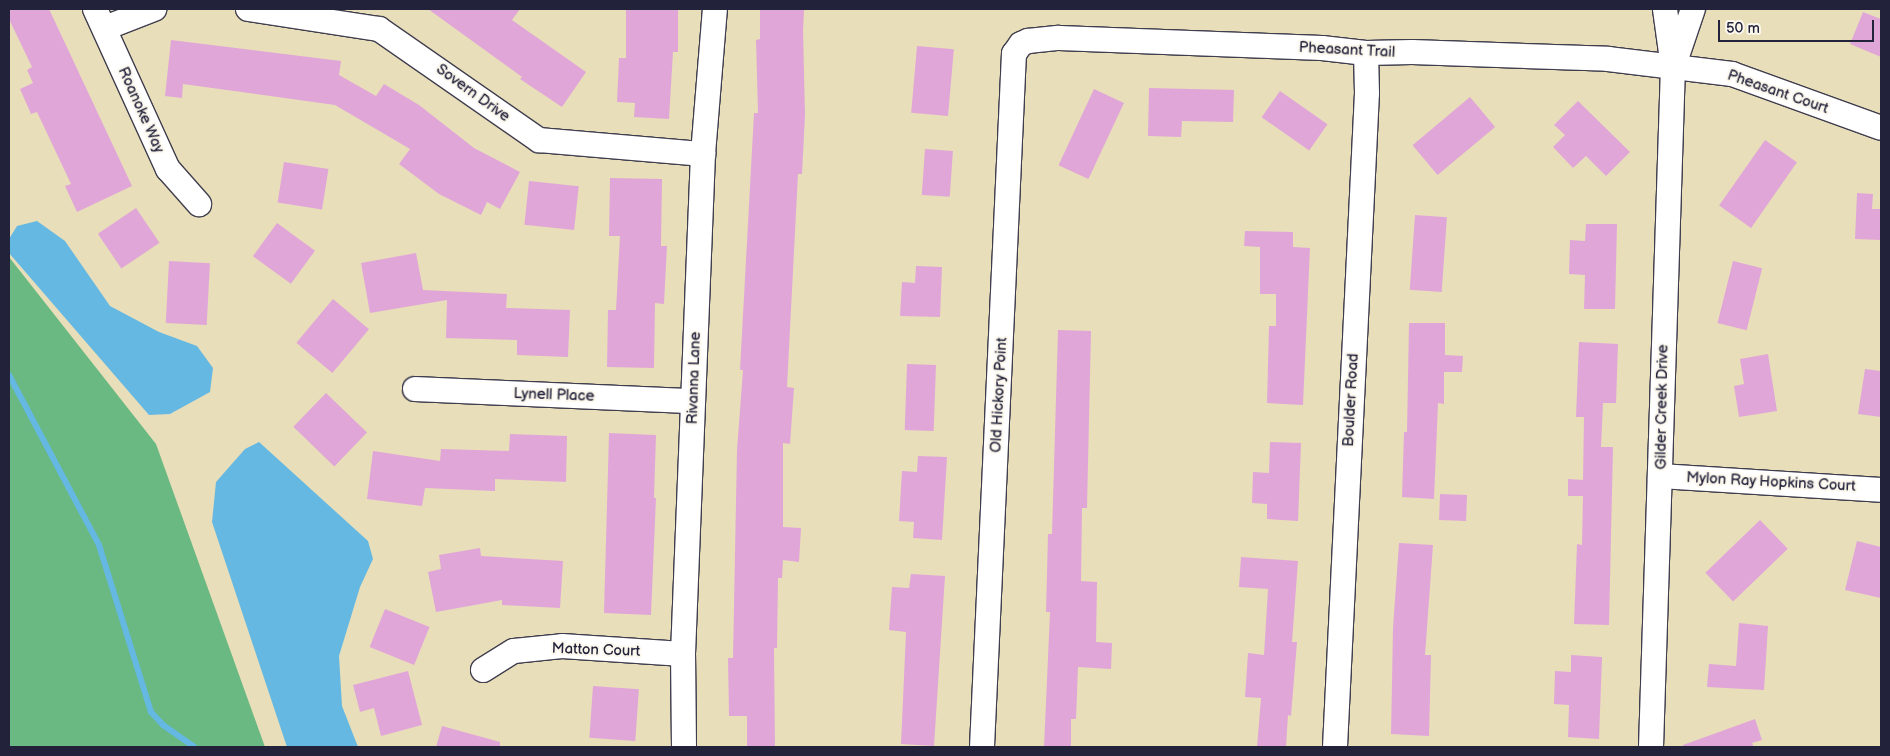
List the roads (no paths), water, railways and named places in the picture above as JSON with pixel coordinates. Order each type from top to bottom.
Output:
[{"type":"street","points":[[100,19],[154,9]]},
{"type":"street","name":"Sovern Drive","points":[[248,9],[379,29],[539,140],[703,154]]},
{"type":"street","name":"Rivanna Lane","points":[[684,747],[683,654],[703,154],[715,9]]},
{"type":"street","name":"Gilder Creek Drive","points":[[1650,747],[1673,67],[1665,9]]},
{"type":"street","name":"Gilder Creek Drive","points":[[1673,67],[1693,9]]},
{"type":"street","name":"Roanoke Way","points":[[100,19],[168,169],[199,204]]},
{"type":"street","name":"Pheasant Trail","points":[[1021,44],[1028,41],[1059,38],[1312,48],[1366,53],[1412,52],[1608,59],[1673,67]]},
{"type":"street","name":"Old Hickory Point","points":[[982,747],[1014,54],[1021,44]]},
{"type":"street","name":"Boulder Road","points":[[1335,747],[1367,93],[1366,53]]},
{"type":"street","name":"Pheasant Court","points":[[1673,67],[1732,74],[1881,128]]},
{"type":"street","name":"Lynell Place","points":[[415,390],[693,401]]},
{"type":"street","name":"Mylon Ray Hopkins Court","points":[[1660,476],[1881,490]]},
{"type":"street","name":"Matton Court","points":[[483,670],[514,651],[562,646],[683,654]]},
{"type":"water","points":[[37,221],[65,241],[110,306],[159,332],[197,346],[213,368],[210,392],[170,414],[149,415],[9,253],[9,239],[17,226]]},
{"type":"water","points":[[259,442],[368,541],[373,559],[360,587],[339,656],[342,706],[358,747],[287,747],[212,522],[216,482],[245,449]]},
{"type":"waterway","points":[[9,375],[99,545],[151,712],[163,725],[194,747]]}]
